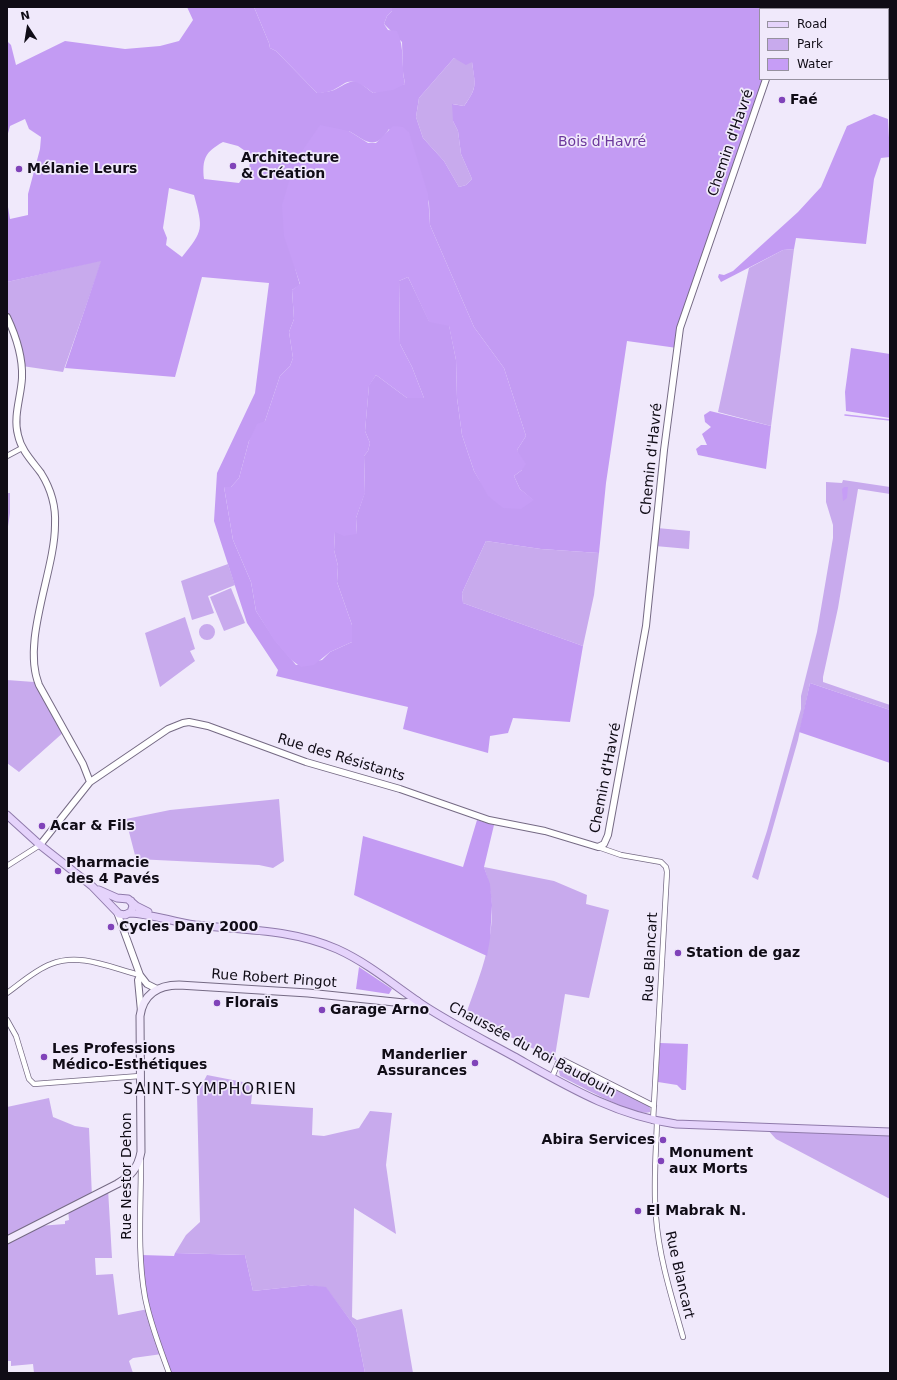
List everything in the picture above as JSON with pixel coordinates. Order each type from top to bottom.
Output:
[{"type":"main road","points":[[7,815],[40,845],[92,886],[121,915],[129,914],[133,908],[131,901],[126,898],[112,896],[92,886]]},
{"type":"main road","points":[[116,910],[116,903],[121,898]]},
{"type":"main road","name":"Chaussée du Roi Baudouin","points":[[131,901],[140,908],[158,916]]},
{"type":"main road","name":"Chaussée du Roi Baudouin","points":[[129,914],[158,916],[194,924],[285,933],[325,944],[358,959],[394,982],[417,1001],[445,1019],[552,1078],[607,1106],[655,1121],[676,1124],[890,1132]]},
{"type":"main road","name":"Rue Robert Pingot","points":[[157,989],[168,985],[178,985],[308,993],[404,1003],[417,1001]]},
{"type":"main road","points":[[141,1011],[146,998],[157,989]]},
{"type":"main road","name":"Rue Nestor Dehon","points":[[141,1011],[141,1152]]},
{"type":"main road","points":[[7,1240],[128,1178],[137,1167],[141,1152]]},
{"type":"street","name":"Chemin d'Havré","points":[[598,847],[604,844],[608,835],[646,626],[664,450],[680,328],[766,80]]},
{"type":"street","points":[[7,317],[16,335],[21,360],[22,379],[16,423],[18,435],[22,448],[46,482],[51,494],[55,515],[54,538],[37,628],[34,658],[35,673],[40,686],[83,764],[90,782]]},
{"type":"street","points":[[7,456],[22,448]]},
{"type":"street","name":"Rue des Résistants","points":[[40,845],[90,782],[168,729],[189,722],[208,726],[306,762],[400,789],[489,820],[545,831],[598,847]]},
{"type":"street","points":[[7,866],[40,845]]},
{"type":"street","name":"Rue Blancart","points":[[598,847],[621,855],[662,862],[667,872],[654,1106],[655,1191],[657,1231],[664,1270],[683,1337]]},
{"type":"street","name":"Rue Nestor Dehon","points":[[116,910],[140,976],[138,980],[141,1011]]},
{"type":"street","points":[[124,929],[129,914]]},
{"type":"street","points":[[7,993],[46,966],[63,961],[79,960],[94,962],[140,976],[147,984],[157,989]]},
{"type":"street","points":[[7,1020],[16,1036],[29,1079],[34,1084],[140,1076]]},
{"type":"street","points":[[552,1078],[558,1063],[563,1060],[654,1106]]},
{"type":"street","name":"Rue Nestor Dehon","points":[[141,1152],[140,1228],[143,1285],[149,1317],[169,1373]]},
{"type":"green space","name":"Bois d'Havré","points":[[187,7],[254,7],[270,48],[276,51],[317,93],[332,91],[351,81],[355,81],[362,84],[373,93],[405,84],[402,42],[384,24],[387,16],[392,11],[392,7],[838,7],[759,8],[759,80],[766,80],[695,281],[677,348],[627,341],[606,483],[599,553],[541,549],[486,541],[462,593],[463,603],[583,646],[570,722],[513,718],[508,733],[490,736],[488,753],[403,729],[408,707],[276,676],[278,670],[247,623],[214,521],[217,473],[255,393],[269,283],[202,277],[175,377],[65,368],[101,261],[7,282],[7,201],[10,219],[28,215],[28,194],[40,149],[41,137],[29,129],[25,119],[10,126],[7,137],[7,41],[11,45],[16,65],[65,41],[125,49],[160,46],[179,41],[193,20]],"holes":[[[454,58],[466,65],[472,62],[474,81],[472,94],[464,106],[452,104],[453,121],[458,131],[461,154],[472,179],[466,185],[459,187],[444,161],[423,138],[416,117],[419,98]],[[389,129],[423,183],[429,203],[430,225],[474,327],[504,368],[526,436],[517,450],[522,470],[514,476],[520,489],[533,500],[480,481],[474,471],[462,435],[457,398],[456,360],[449,325],[429,321],[408,277],[399,281],[400,344],[412,367],[424,398],[407,398],[376,375],[369,385],[365,431],[370,443],[368,451],[364,456],[365,492],[356,518],[357,534],[335,531],[334,550],[338,566],[337,582],[352,625],[352,642],[330,652],[322,660],[296,665],[275,640],[256,611],[251,582],[233,540],[224,487],[231,487],[239,478],[249,441],[265,421],[280,376],[290,366],[293,358],[289,332],[294,319],[292,290],[300,285],[295,268],[349,131],[366,141],[375,142],[384,136]],[[223,142],[238,146],[251,155],[249,169],[239,183],[204,179],[204,161],[206,157],[212,149]],[[169,188],[194,195],[199,215],[200,229],[198,234],[182,257],[166,245],[167,238],[163,228]]]},
{"type":"green space","points":[[890,7],[890,57],[889,8],[838,8]]},
{"type":"green space","points":[[454,58],[472,62],[474,81],[472,94],[464,106],[453,104],[453,121],[458,131],[461,154],[472,179],[466,185],[459,187],[444,161],[423,138],[416,117],[419,98]]},
{"type":"green space","points":[[874,114],[888,119],[890,157],[881,158],[874,179],[866,244],[796,238],[794,249],[783,250],[721,282],[718,277],[719,274],[724,275],[733,271],[798,212],[821,187],[847,126]]},
{"type":"green space","points":[[794,249],[771,426],[718,412],[749,268],[783,250]]},
{"type":"green space","points":[[102,260],[63,372],[22,366],[7,317],[7,282]]},
{"type":"green space","points":[[851,348],[890,354],[890,418],[846,411],[845,392]]},
{"type":"green space","points":[[710,411],[771,426],[766,469],[698,455],[696,449],[701,445],[707,445],[702,434],[711,427],[705,422],[704,415]]},
{"type":"green space","points":[[843,480],[890,487],[890,494],[858,489],[838,608],[823,682],[890,705],[890,710],[810,683],[798,740],[758,880],[752,877],[767,831],[801,709],[801,696],[817,632],[833,538],[833,525],[826,502],[826,482],[842,483]]},
{"type":"green space","points":[[7,493],[10,493],[10,513],[7,533]]},
{"type":"green space","points":[[657,528],[690,531],[689,549],[655,546]]},
{"type":"green space","points":[[486,541],[541,549],[599,553],[594,595],[583,646],[463,603],[462,593]]},
{"type":"green space","points":[[228,564],[235,585],[208,596],[214,613],[192,620],[181,581]]},
{"type":"green space","points":[[231,588],[245,623],[224,631],[210,597]]},
{"type":"green space","points":[[185,617],[195,649],[190,651],[195,661],[160,687],[145,633]]},
{"type":"green space","points":[[204,624],[210,624],[215,629],[213,638],[210,640],[204,640],[199,635],[199,629]]},
{"type":"green space","points":[[7,680],[34,682],[37,680],[65,731],[19,772],[7,763]]},
{"type":"green space","points":[[810,683],[890,710],[890,763],[799,732]]},
{"type":"green space","points":[[279,799],[284,861],[273,868],[259,865],[136,859],[128,828],[121,820],[170,810]]},
{"type":"green space","points":[[477,820],[494,825],[484,867],[490,884],[492,905],[490,939],[487,956],[354,895],[363,836],[463,867]]},
{"type":"green space","points":[[484,867],[554,881],[587,895],[586,904],[609,910],[589,998],[565,994],[555,1056],[557,1061],[466,1014],[485,960],[489,942],[492,906]]},
{"type":"green space","points":[[359,967],[392,989],[389,994],[356,989]]},
{"type":"green space","points":[[660,1043],[688,1044],[686,1090],[682,1090],[677,1085],[658,1082]]},
{"type":"green space","points":[[564,1062],[566,1065],[603,1085],[608,1085],[649,1106],[650,1112],[632,1110],[619,1105],[560,1076],[558,1067]]},
{"type":"green space","points":[[207,1075],[253,1084],[251,1104],[313,1108],[312,1135],[324,1136],[359,1128],[370,1111],[392,1113],[386,1165],[396,1234],[354,1208],[352,1317],[357,1320],[402,1309],[413,1373],[365,1373],[356,1328],[326,1288],[308,1285],[253,1291],[245,1255],[175,1253],[186,1235],[200,1222],[197,1094]]},
{"type":"green space","points":[[49,1098],[53,1117],[75,1126],[89,1128],[92,1197],[108,1189],[112,1258],[95,1258],[96,1275],[113,1274],[118,1315],[148,1309],[162,1354],[133,1358],[129,1361],[133,1373],[34,1373],[33,1364],[11,1366],[11,1361],[7,1361],[7,1107]],"holes":[[[68,1209],[69,1220],[65,1221],[65,1224],[39,1226]]]},
{"type":"green space","points":[[766,1128],[890,1132],[890,1199],[776,1139]]},
{"type":"green space","points":[[175,1253],[245,1255],[253,1291],[308,1285],[326,1287],[356,1328],[365,1373],[169,1373],[149,1317],[141,1255],[174,1256]]},
{"type":"water","points":[[254,7],[392,7],[392,11],[387,16],[384,24],[388,30],[397,31],[402,50],[405,84],[393,90],[373,93],[355,82],[349,82],[327,92],[317,93],[276,51],[270,48]]},
{"type":"water","points":[[320,125],[349,131],[368,143],[376,143],[393,126],[403,127],[409,132],[428,194],[430,225],[474,327],[504,368],[526,436],[517,450],[526,464],[522,470],[514,476],[520,489],[534,500],[521,509],[503,508],[488,496],[474,471],[462,435],[457,398],[456,360],[449,326],[429,322],[408,277],[399,281],[400,344],[412,367],[424,398],[407,398],[376,375],[369,386],[365,431],[370,443],[368,451],[364,456],[365,493],[356,518],[357,534],[344,536],[335,532],[334,550],[338,566],[337,582],[352,625],[352,642],[330,652],[314,665],[301,667],[290,659],[274,640],[256,611],[251,582],[233,540],[224,487],[231,487],[239,478],[249,441],[257,424],[265,421],[280,376],[290,366],[293,358],[289,332],[294,319],[292,290],[300,284],[284,236],[282,205],[295,161]]},
{"type":"water","points":[[844,487],[848,487],[847,498],[843,501],[842,489]]},
{"type":"waterway","points":[[845,415],[890,420]]},
{"type":"place","name":"Faé","points":[[782,100]]},
{"type":"place","name":"Architecture & Création","points":[[233,166]]},
{"type":"place","name":"Mélanie Leurs","points":[[19,169]]},
{"type":"place","name":"Acar & Fils","points":[[42,826]]},
{"type":"place","name":"Pharmacie des 4 Pavés","points":[[58,871]]},
{"type":"place","name":"Cycles Dany 2000","points":[[111,927]]},
{"type":"place","name":"Station de gaz","points":[[678,953]]},
{"type":"place","name":"Floraïs","points":[[217,1003]]},
{"type":"place","name":"Garage Arno","points":[[322,1010]]},
{"type":"place","name":"Les Professions Médico-Esthétiques","points":[[44,1057]]},
{"type":"place","name":"Manderlier Assurances","points":[[475,1063]]},
{"type":"place","name":"Abira Services","points":[[663,1140]]},
{"type":"place","name":"Monument aux Morts","points":[[661,1161]]},
{"type":"place","name":"El Mabrak N.","points":[[638,1211]]},
{"type":"district","name":"SAINT-SYMPHORIEN","points":[[210,1090]]}]
